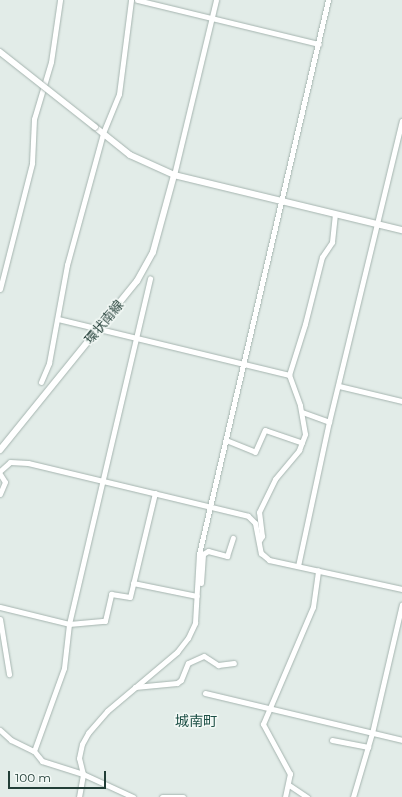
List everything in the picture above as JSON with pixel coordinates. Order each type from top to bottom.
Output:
[{"type":"street","points":[[0,290],[32,163],[34,119],[51,62],[60,0]]},
{"type":"street","points":[[40,382],[49,363],[67,265],[103,133],[119,94],[131,0]]},
{"type":"street","points":[[137,0],[318,44]]},
{"type":"street","points":[[174,176],[216,0]]},
{"type":"street","points":[[79,797],[83,774],[79,758],[82,744],[108,711],[177,652],[188,638],[195,623],[199,554],[328,0]]},
{"type":"street","points":[[0,52],[130,155],[174,176],[402,230]]},
{"type":"street","points":[[298,566],[330,422],[402,121]]},
{"type":"street","name":"環状南線","points":[[0,450],[42,395],[99,329],[137,281],[153,252],[174,176]]},
{"type":"street","points":[[259,541],[262,536],[259,512],[276,479],[302,443],[305,434],[302,412],[289,376],[305,324],[322,257],[332,242],[335,214]]},
{"type":"street","points":[[34,751],[64,668],[69,624],[150,278]]},
{"type":"street","points":[[58,319],[289,376]]},
{"type":"street","points":[[339,386],[402,401]]},
{"type":"street","points":[[302,412],[330,422]]},
{"type":"street","points":[[226,440],[255,452],[265,430],[302,443]]},
{"type":"street","points":[[0,471],[10,462],[19,462],[155,493],[251,518],[255,523],[264,557],[402,589]]},
{"type":"street","points":[[0,474],[5,482],[0,494]]},
{"type":"street","points":[[0,607],[69,624],[105,622],[110,594],[130,598],[155,493]]},
{"type":"street","points":[[198,586],[201,584],[203,554],[208,551],[227,556],[233,538]]},
{"type":"street","points":[[285,797],[289,785],[290,774],[263,724],[268,709],[313,607],[318,570]]},
{"type":"street","points":[[133,583],[197,596]]},
{"type":"street","points":[[353,797],[372,733],[402,604]]},
{"type":"street","points":[[0,619],[9,674]]},
{"type":"street","points":[[135,687],[177,683],[181,680],[188,663],[204,656],[218,665],[234,663]]},
{"type":"street","points":[[205,693],[402,740]]},
{"type":"street","points":[[0,730],[11,740],[34,751],[42,761],[83,774],[133,797]]},
{"type":"street","points":[[332,740],[368,747]]},
{"type":"street","points":[[289,785],[307,797]]},
{"type":"street","points":[[162,797],[183,797]]},
{"type":"district","name":"城南町","points":[[196,721]]}]
